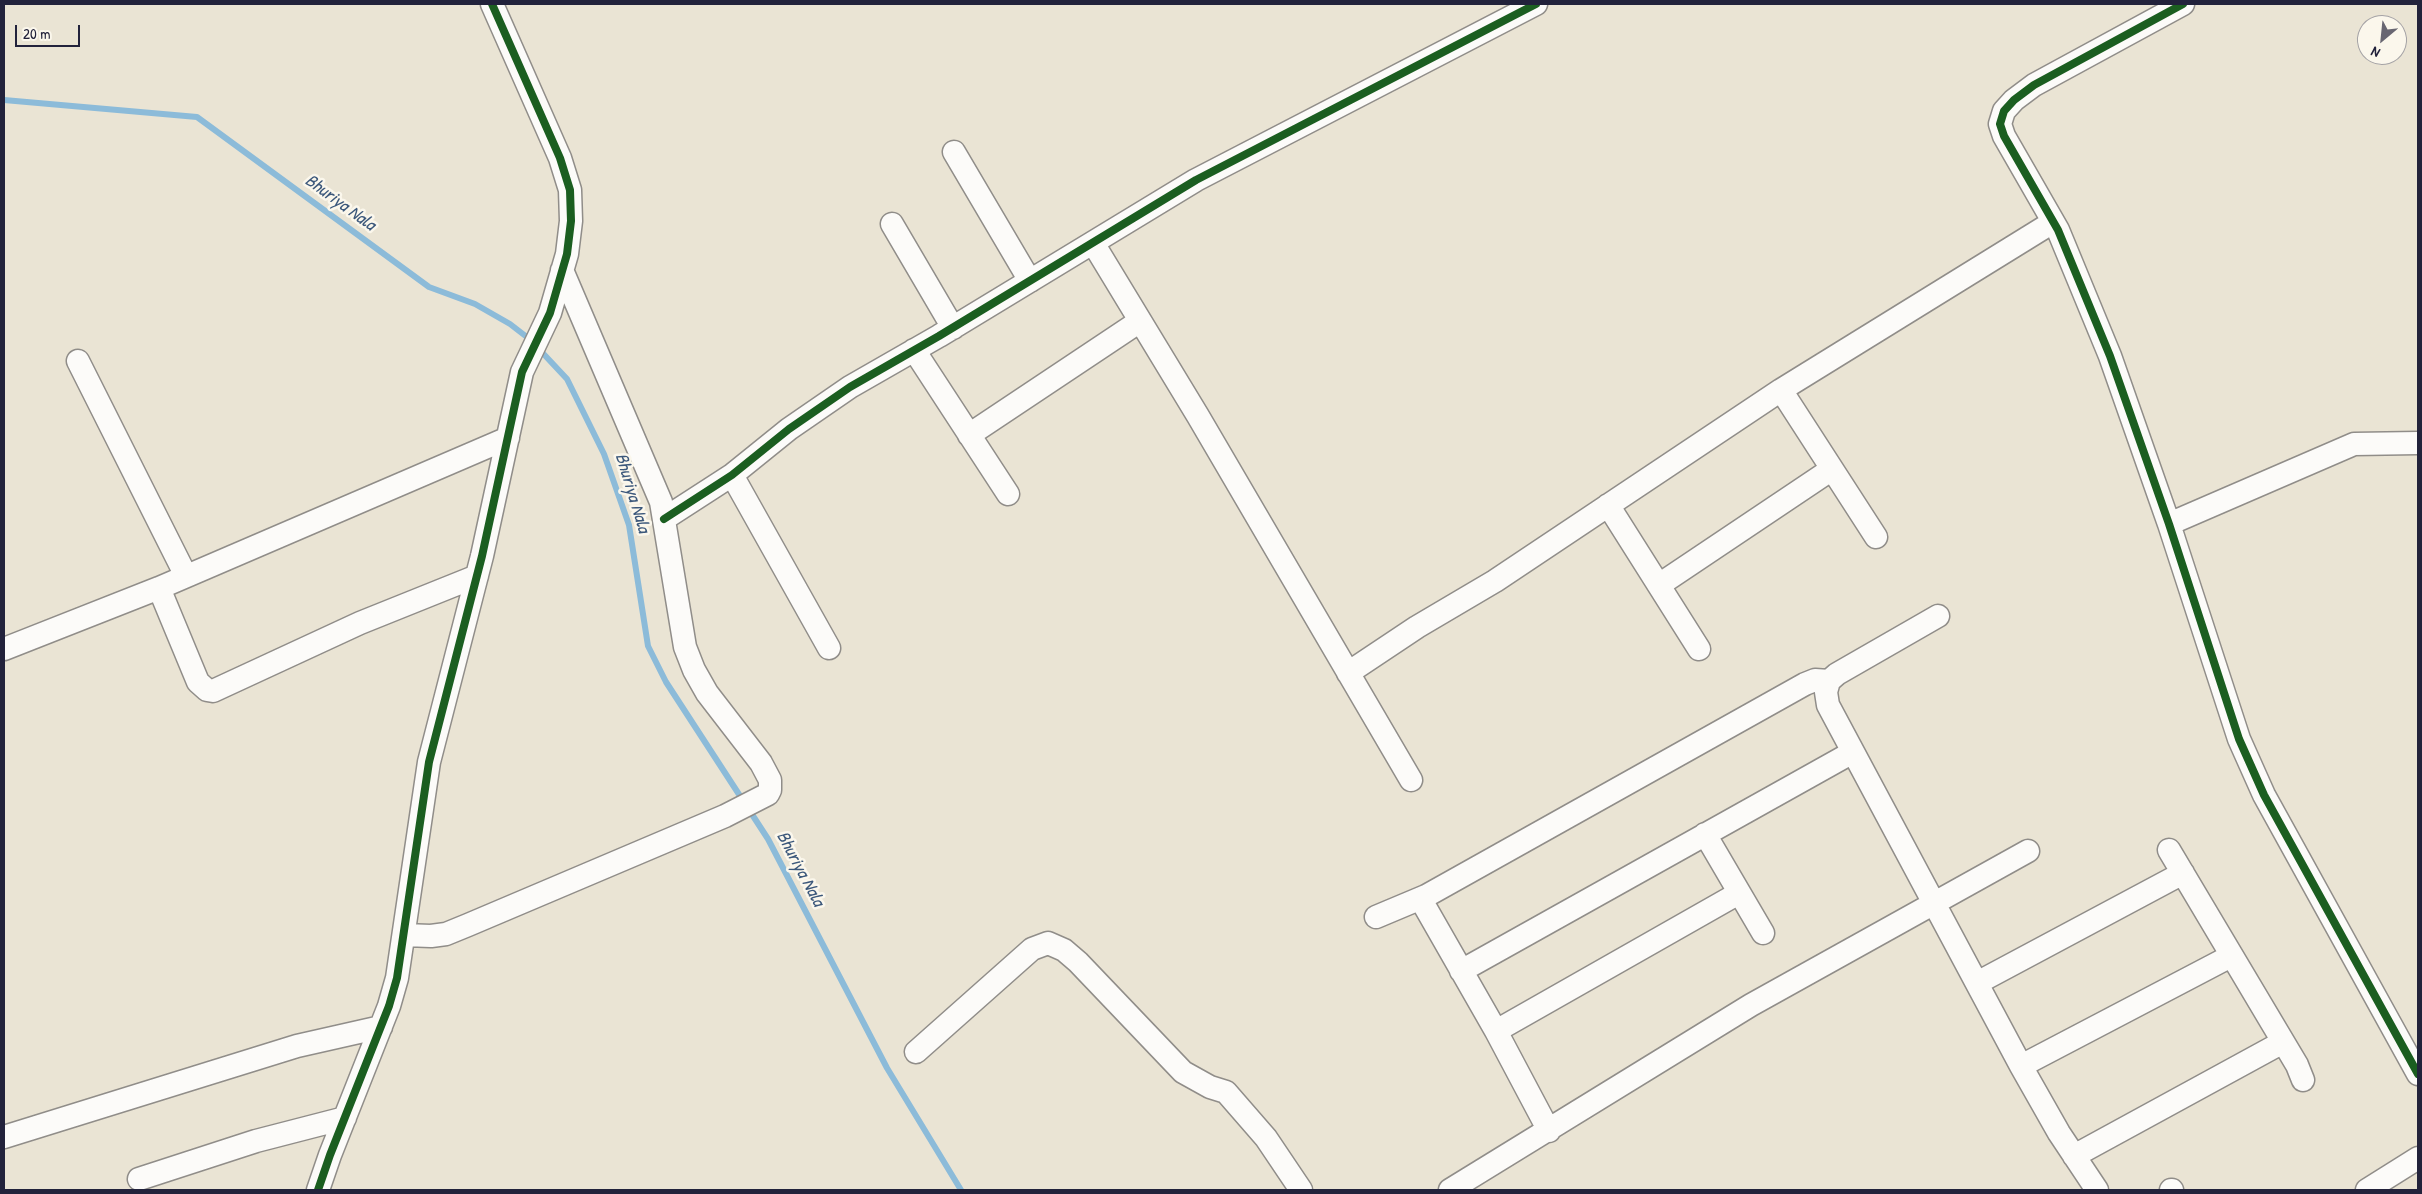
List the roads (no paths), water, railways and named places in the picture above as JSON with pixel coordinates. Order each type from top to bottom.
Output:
[{"type":"street","points":[[318,1190],[381,1027],[397,978],[429,762],[477,576],[522,372],[550,313],[567,254],[571,221],[570,190],[560,158],[492,4]]},
{"type":"street","points":[[664,519],[732,475],[814,411],[850,387],[953,328],[1196,180],[1536,4]]},
{"type":"street","points":[[2183,4],[2034,85],[2014,100],[2004,111],[2000,124],[2004,136],[2053,222],[2110,356],[2169,524],[2239,739],[2261,787],[2418,1074]]},
{"type":"street","points":[[954,152],[1030,281]]},
{"type":"street","points":[[1348,673],[1417,627],[1495,581],[1781,390],[2053,222]]},
{"type":"street","points":[[892,224],[953,328]]},
{"type":"street","points":[[1093,243],[1411,780]]},
{"type":"street","points":[[404,935],[446,934],[725,816],[768,794],[770,790],[770,780],[761,763],[707,693],[694,670],[685,647],[661,502],[562,270]]},
{"type":"street","points":[[969,435],[1140,321]]},
{"type":"street","points":[[914,350],[1008,494]]},
{"type":"street","points":[[78,361],[186,576]]},
{"type":"street","points":[[1781,390],[1876,537]]},
{"type":"street","points":[[4,649],[159,588],[508,438]]},
{"type":"street","points":[[2169,524],[2354,444],[2418,443]]},
{"type":"street","points":[[1659,585],[1832,469]]},
{"type":"street","points":[[732,475],[830,648]]},
{"type":"street","points":[[1608,505],[1699,649]]},
{"type":"street","points":[[159,588],[198,682],[207,690],[213,691],[360,623],[477,576]]},
{"type":"street","points":[[1938,616],[1837,674],[1830,681],[1826,692],[1828,705],[2021,1066],[2074,1156],[2097,1190]]},
{"type":"street","points":[[1376,917],[1426,896],[1806,684],[1815,680],[1830,681]]},
{"type":"street","points":[[1461,972],[1853,752]]},
{"type":"street","points":[[1705,834],[1763,933]]},
{"type":"street","points":[[1450,1190],[1751,1005],[2028,850]]},
{"type":"street","points":[[2169,850],[2283,1042],[2303,1080]]},
{"type":"street","points":[[1976,983],[2183,873]]},
{"type":"street","points":[[1496,1031],[1739,893]]},
{"type":"street","points":[[1426,896],[1424,905],[1496,1031],[1549,1130]]},
{"type":"street","points":[[916,1052],[1032,949],[1048,944],[1064,950],[1078,962],[1183,1072],[1210,1087],[1226,1092],[1266,1138],[1301,1190]]},
{"type":"street","points":[[2021,1066],[2232,956]]},
{"type":"street","points":[[4,1137],[297,1046],[381,1027]]},
{"type":"street","points":[[2074,1156],[2283,1042]]},
{"type":"street","points":[[139,1179],[256,1141],[345,1118]]},
{"type":"street","points":[[2367,1190],[2418,1158]]},
{"type":"waterway","name":"Bhuriya Nala","points":[[4,100],[197,117],[429,287],[475,304],[510,324],[532,341]]},
{"type":"waterway","name":"Bhuriya Nala","points":[[538,348],[567,379],[604,454],[629,525],[648,646],[666,682],[768,839],[887,1068],[961,1190]]}]
